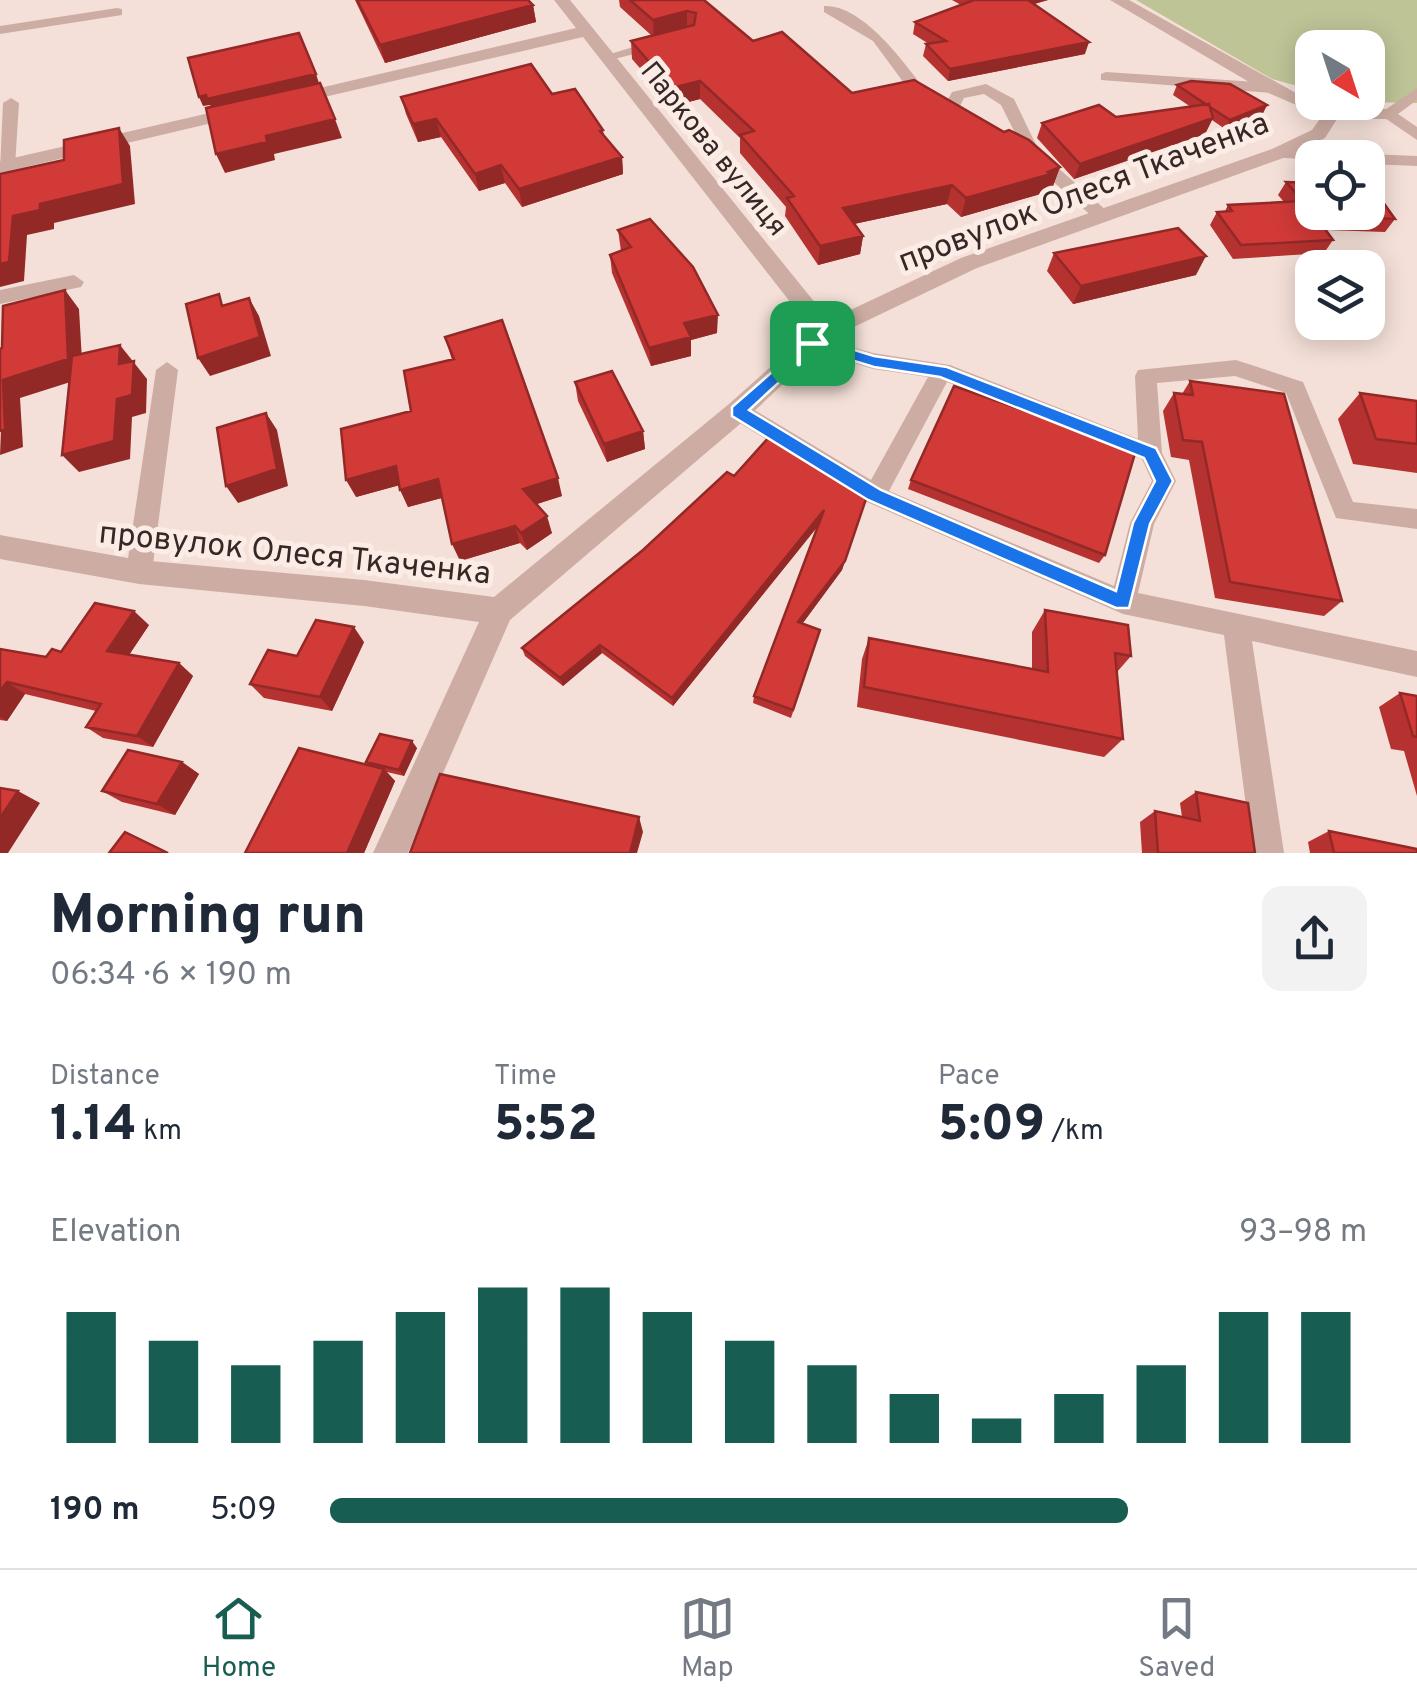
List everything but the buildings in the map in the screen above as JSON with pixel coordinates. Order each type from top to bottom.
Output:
[{"type":"street","name":"Паркова вулиця","points":[[562,0],[819,337]]},
{"type":"street","points":[[1118,0],[1295,98]]},
{"type":"street","points":[[276,103],[586,31]]},
{"type":"street","points":[[3,166],[257,107]]},
{"type":"street","name":"провулок Олеся Ткаченка","points":[[0,547],[139,572],[364,593],[498,611],[738,411],[819,337],[969,263],[1278,154],[1319,134],[1328,120]]},
{"type":"street","points":[[390,853],[498,611]]},
{"type":"lane","points":[[829,9],[878,38],[921,95],[958,111],[958,95],[986,89],[1008,102],[1030,152]]},
{"type":"lane","points":[[0,30],[117,12]]},
{"type":"lane","points":[[606,57],[672,40]]},
{"type":"lane","points":[[1106,77],[1272,88]]},
{"type":"lane","points":[[1387,114],[1417,93]]},
{"type":"lane","points":[[3,166],[11,103]]},
{"type":"lane","points":[[1387,114],[1417,113]]},
{"type":"lane","points":[[1387,114],[1417,136]]},
{"type":"lane","points":[[1002,138],[1030,152],[1102,216]]},
{"type":"lane","points":[[1278,154],[1295,155]]},
{"type":"lane","points":[[1385,159],[1417,161]]},
{"type":"lane","points":[[0,297],[74,282]]},
{"type":"lane","points":[[819,337],[874,361],[942,371],[1150,453]]},
{"type":"lane","points":[[1123,602],[1142,523],[1164,481],[1150,453],[1146,376],[1236,368],[1295,388],[1346,512],[1417,519]]},
{"type":"lane","points":[[139,572],[167,370]]},
{"type":"lane","points":[[874,495],[942,371]]},
{"type":"lane","points":[[738,411],[874,495],[1123,602],[1417,664]]},
{"type":"lane","points":[[1236,626],[1268,853]]},
{"type":"green space","points":[[1136,0],[1417,0],[1417,103],[1385,102],[1385,30],[1295,30],[1295,85],[1272,79]]},
{"type":"route","points":[[812,343],[874,361],[942,371],[1150,453],[1164,481],[1142,523],[1123,602],[874,495],[738,411],[812,343]]}]
